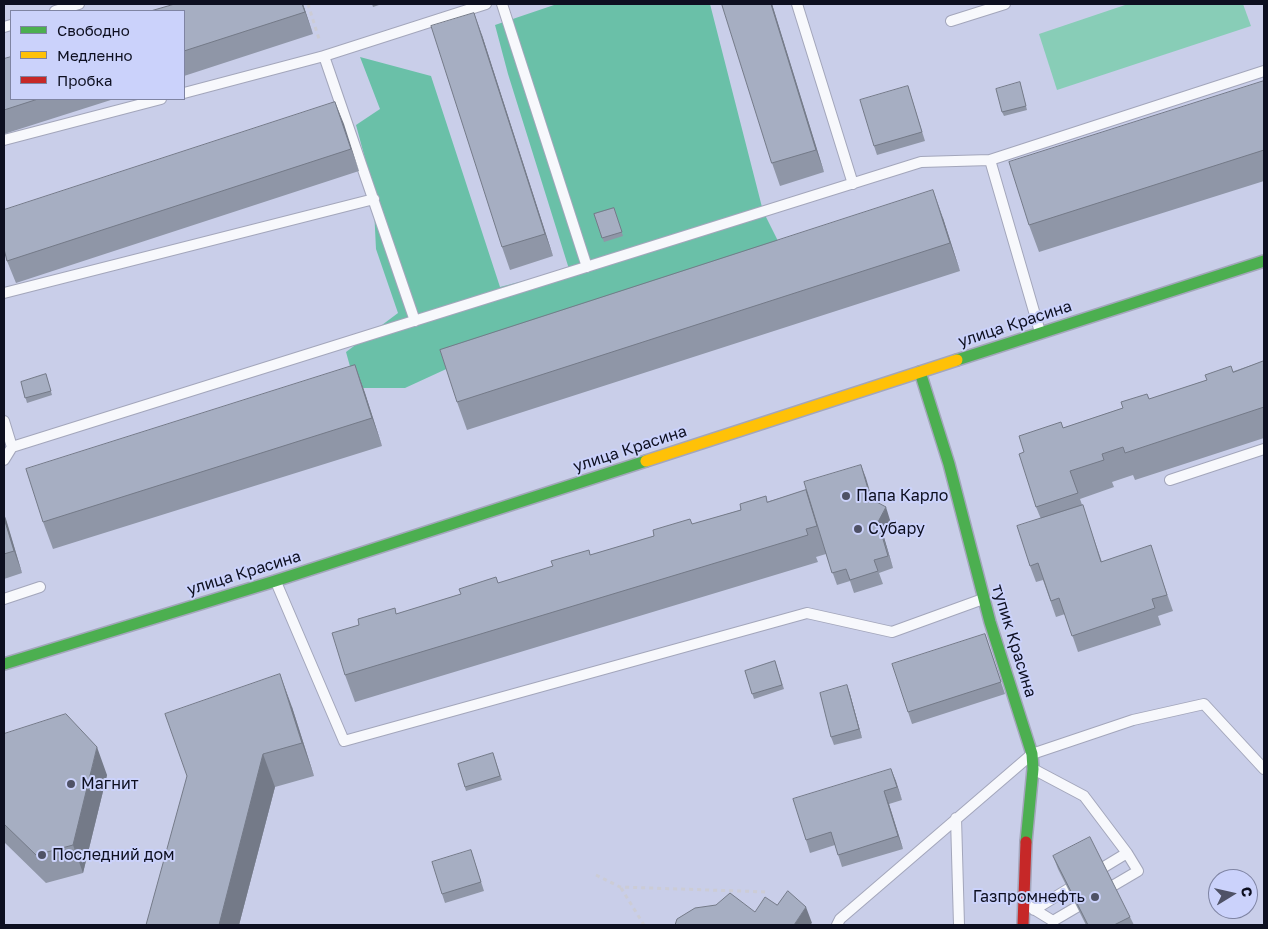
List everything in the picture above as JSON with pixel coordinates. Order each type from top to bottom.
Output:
[{"type":"main road","name":"улица Красина","points":[[4,664],[275,581],[1264,261]]},
{"type":"main road","name":"тупик Красина","points":[[920,372],[949,464],[984,599],[1032,754],[1033,769],[1026,836],[1029,907],[1023,925]]},
{"type":"lane","points":[[58,10],[79,4]]},
{"type":"lane","points":[[185,93],[324,56],[486,4]]},
{"type":"lane","points":[[502,4],[587,267]]},
{"type":"lane","points":[[797,4],[853,184]]},
{"type":"lane","points":[[951,22],[1005,4]]},
{"type":"lane","points":[[324,56],[414,321]]},
{"type":"lane","points":[[4,460],[12,447],[921,162],[990,160],[1264,71]]},
{"type":"lane","points":[[4,140],[156,100]]},
{"type":"lane","points":[[990,160],[1040,333]]},
{"type":"lane","points":[[4,292],[374,199]]},
{"type":"lane","points":[[4,421],[12,447]]},
{"type":"lane","points":[[1170,480],[1264,449]]},
{"type":"lane","points":[[275,581],[344,741],[807,613],[892,632],[984,599]]},
{"type":"lane","points":[[4,599],[40,587]]},
{"type":"lane","points":[[837,925],[840,919],[1032,754],[1133,720],[1204,704],[1264,769]]},
{"type":"lane","points":[[1033,769],[1084,796],[1127,853],[1138,871],[1053,922],[1029,907],[1127,853]]},
{"type":"lane","points":[[956,818],[959,925]]},
{"type":"path","points":[[308,4],[324,56]]},
{"type":"path","points":[[596,875],[620,887],[768,892]]},
{"type":"path","points":[[620,887],[644,925]]},
{"type":"green space","points":[[557,4],[710,4],[763,211],[786,257],[455,365],[405,388],[356,388],[346,352],[398,313],[376,249],[373,188],[356,125],[380,109],[360,57],[431,76],[500,287],[569,269],[508,74],[495,25]]},
{"type":"green space","points":[[1128,4],[1243,4],[1251,26],[1057,90],[1039,34]]},
{"type":"building","points":[[175,4],[302,4],[305,12],[185,51],[185,10],[154,10]]},
{"type":"building","points":[[722,4],[771,4],[816,150],[772,163]]},
{"type":"building","points":[[474,13],[545,234],[502,247],[431,26]]},
{"type":"building","points":[[10,57],[10,100],[35,100],[4,110],[4,59]]},
{"type":"building","points":[[1264,81],[1264,150],[1029,225],[1009,162]]},
{"type":"building","points":[[1020,82],[1026,106],[1002,112],[996,89]]},
{"type":"building","points":[[908,86],[922,132],[874,146],[860,100]]},
{"type":"building","points":[[335,102],[351,149],[7,261],[4,249],[4,210]]},
{"type":"building","points":[[933,190],[950,243],[457,402],[440,350]]},
{"type":"building","points":[[614,208],[622,232],[602,238],[594,214]]},
{"type":"building","points":[[1264,361],[1264,407],[1125,453],[1123,447],[1102,454],[1104,460],[1070,471],[1078,493],[1036,507],[1019,454],[1024,452],[1019,436],[1061,422],[1063,428],[1123,408],[1121,402],[1147,394],[1149,399],[1207,380],[1205,375],[1231,366],[1233,372]]},
{"type":"building","points":[[355,365],[372,418],[43,522],[26,469]]},
{"type":"building","points":[[46,374],[51,391],[25,398],[21,382]]},
{"type":"building","points":[[861,465],[871,499],[886,507],[878,522],[888,556],[874,560],[878,571],[850,580],[846,569],[832,573],[804,482]]},
{"type":"building","points":[[806,490],[817,526],[806,529],[808,535],[345,675],[332,633],[359,625],[358,619],[395,608],[396,614],[461,594],[459,589],[496,577],[498,583],[553,566],[551,561],[589,550],[590,555],[654,536],[653,530],[690,519],[692,524],[741,510],[740,504],[766,496],[767,502]]},
{"type":"building","points":[[1083,505],[1101,562],[1151,545],[1167,595],[1152,599],[1155,608],[1072,636],[1059,598],[1051,601],[1038,563],[1030,566],[1017,526]]},
{"type":"building","points":[[4,518],[14,551],[4,554]]},
{"type":"building","points":[[985,634],[1001,682],[908,712],[892,664]]},
{"type":"building","points":[[775,661],[782,685],[752,694],[745,671]]},
{"type":"building","points":[[280,674],[302,743],[263,754],[219,925],[146,925],[187,776],[165,714]]},
{"type":"building","points":[[847,685],[859,729],[831,737],[820,693]]},
{"type":"building","points":[[66,714],[97,747],[73,845],[36,855],[4,824],[4,734]]},
{"type":"building","points":[[493,753],[500,776],[465,787],[458,764]]},
{"type":"building","points":[[891,769],[897,787],[884,791],[898,836],[838,855],[831,832],[806,840],[793,799]]},
{"type":"building","name":"Газпромнефть","points":[[1090,837],[1130,917],[1114,925],[1088,925],[1053,856]]},
{"type":"building","points":[[471,850],[481,882],[442,894],[432,862]]},
{"type":"building","points":[[788,891],[806,907],[794,925],[675,925],[677,919],[695,908],[716,905],[730,893],[755,912],[765,897],[777,905]]},
{"type":"traffic: fast","points":[[957,360],[1264,261]]},
{"type":"traffic: fast","points":[[920,372],[949,464],[990,622],[1032,754],[1033,769],[1026,842]]},
{"type":"traffic: fast","points":[[4,664],[275,581],[646,461]]},
{"type":"traffic: slow","points":[[646,461],[957,360]]},
{"type":"traffic: jam","points":[[1023,925],[1026,842]]},
{"type":"place","name":"Папа Карло","points":[[846,496]]},
{"type":"place","name":"Субару","points":[[858,529]]},
{"type":"place","name":"Магнит","points":[[71,784]]},
{"type":"place","name":"Последний дом","points":[[42,855]]},
{"type":"place","name":"Газпромнефть","points":[[1095,897]]}]
